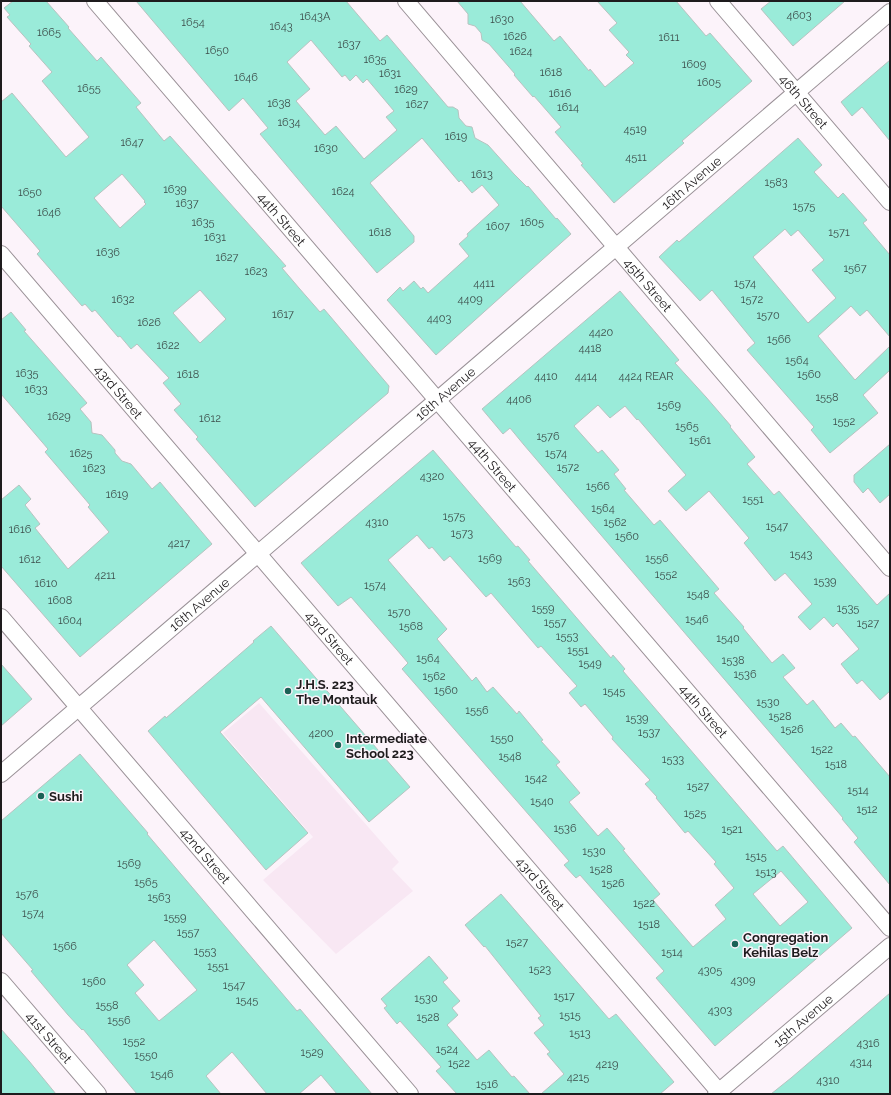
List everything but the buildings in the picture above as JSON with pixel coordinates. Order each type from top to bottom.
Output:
[{"type":"street","name":"44th Street","points":[[95,1],[890,928]]},
{"type":"street","name":"45th Street","points":[[406,1],[890,568]]},
{"type":"street","name":"46th Street","points":[[718,1],[890,202]]},
{"type":"street","name":"16th Avenue","points":[[1,774],[890,12]]},
{"type":"street","name":"43rd Street","points":[[1,254],[719,1093]]},
{"type":"street","name":"42nd Street","points":[[1,617],[410,1094]]},
{"type":"street","name":"15th Avenue","points":[[719,1093],[890,946]]},
{"type":"street","name":"41st Street","points":[[1,981],[98,1094]]},
{"type":"shaded area","points":[[259,703],[399,862],[392,869],[413,891],[336,954],[263,880],[313,837],[223,733]]},
{"type":"place","name":"J.H.S. 223 The Montauk","points":[[288,691]]},
{"type":"place","name":"Intermediate School 223","points":[[338,745]]},
{"type":"place","name":"Sushi","points":[[41,796]]},
{"type":"place","name":"Congregation Kehilas Belz","points":[[735,944]]}]
